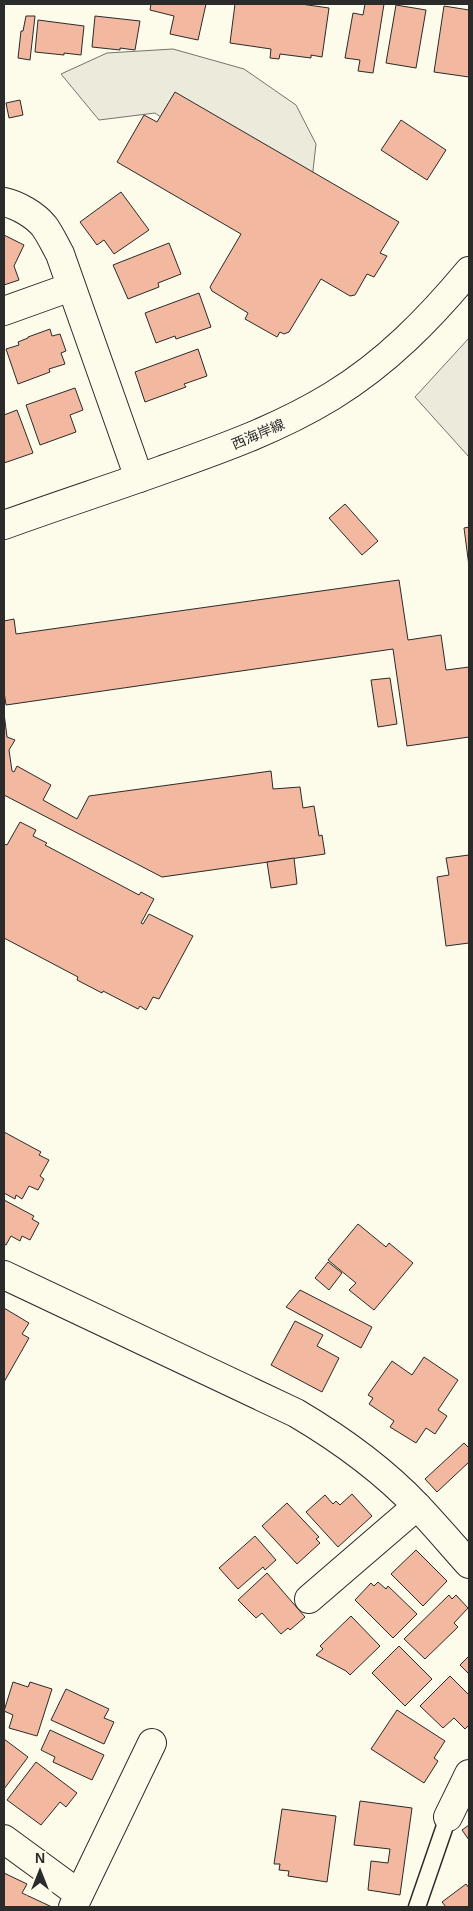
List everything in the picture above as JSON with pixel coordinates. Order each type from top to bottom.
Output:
[{"type":"street","points":[[4,202],[12,204],[29,214],[44,226],[60,254],[139,478]]},
{"type":"street","name":"西海岸線","points":[[4,525],[250,439],[291,420],[333,395],[380,362],[424,323],[469,272]]},
{"type":"street","points":[[4,310],[71,286]]},
{"type":"street","points":[[4,1275],[296,1413],[332,1435],[361,1456],[417,1506],[469,1564]]},
{"type":"street","points":[[309,1599],[417,1506]]},
{"type":"street","points":[[4,1839],[76,1901],[152,1743]]},
{"type":"street","points":[[448,1818],[469,1774]]},
{"type":"lane","points":[[417,1907],[448,1818]]},
{"type":"shaded area","points":[[173,49],[244,69],[296,105],[316,144],[311,188],[244,176],[155,113],[99,120],[61,74],[107,53]]},
{"type":"shaded area","points":[[469,338],[469,457],[415,397]]},
{"type":"building","points":[[151,4],[206,4],[198,40],[170,34],[174,16],[150,10]]},
{"type":"building","points":[[235,4],[301,4],[329,8],[322,57],[311,55],[311,58],[280,54],[279,59],[270,58],[271,49],[230,43]]},
{"type":"building","points":[[365,4],[384,4],[373,73],[358,71],[360,60],[345,58],[353,13],[363,15]]},
{"type":"building","points":[[396,5],[426,10],[416,68],[386,63]]},
{"type":"building","points":[[444,6],[469,10],[469,77],[434,72]]},
{"type":"building","points":[[26,16],[35,16],[30,60],[18,58],[21,31],[23,31]]},
{"type":"building","points":[[95,16],[140,21],[135,50],[92,47]]},
{"type":"building","points":[[38,20],[84,26],[81,55],[35,52]]},
{"type":"building","points":[[175,92],[399,222],[380,253],[387,256],[374,277],[367,274],[355,295],[350,296],[321,279],[289,332],[284,334],[280,332],[277,337],[245,319],[248,313],[212,291],[210,287],[241,234],[117,162],[144,115],[157,122]]},
{"type":"building","points":[[20,100],[23,115],[9,118],[6,103]]},
{"type":"building","points":[[401,120],[446,150],[427,180],[381,150]]},
{"type":"building","points":[[121,192],[149,230],[114,254],[104,240],[97,245],[80,222]]},
{"type":"building","points":[[4,235],[24,245],[14,266],[19,280],[4,285]]},
{"type":"building","points":[[169,243],[181,274],[158,283],[159,287],[128,299],[113,265]]},
{"type":"building","points":[[199,293],[211,327],[176,339],[175,336],[156,343],[145,313]]},
{"type":"building","points":[[50,329],[52,336],[60,334],[66,351],[61,353],[65,364],[49,369],[50,372],[18,384],[6,349],[19,345],[18,342],[28,337]]},
{"type":"building","points":[[198,349],[207,376],[184,384],[186,387],[145,402],[135,372]]},
{"type":"building","points":[[75,388],[83,410],[70,415],[76,432],[40,445],[26,405]]},
{"type":"building","points":[[17,410],[33,453],[4,463],[4,415]]},
{"type":"building","points":[[345,504],[378,541],[362,555],[329,518]]},
{"type":"building","points":[[469,527],[469,566],[464,528]]},
{"type":"building","points":[[399,580],[408,640],[441,635],[446,670],[469,667],[469,737],[407,746],[393,649],[6,705],[4,692],[4,621],[14,619],[16,634]]},
{"type":"building","points":[[390,678],[397,724],[378,727],[371,680]]},
{"type":"building","points":[[4,713],[7,737],[15,740],[9,750],[12,771],[14,772],[17,766],[51,785],[43,800],[77,819],[89,796],[271,771],[273,789],[300,787],[303,808],[314,806],[319,836],[322,835],[325,854],[162,877],[4,795]]},
{"type":"building","points":[[20,822],[36,830],[33,836],[47,843],[45,845],[139,895],[141,892],[154,899],[141,923],[143,924],[149,914],[193,936],[159,999],[153,997],[146,1010],[140,1006],[138,1009],[103,991],[102,993],[77,980],[78,977],[4,938],[4,844],[7,845]]},
{"type":"building","points":[[469,855],[469,943],[446,946],[437,877],[449,875],[446,858]]},
{"type":"building","points":[[294,858],[297,884],[271,888],[267,862]]},
{"type":"building","points":[[4,1132],[41,1152],[39,1155],[49,1160],[40,1176],[44,1179],[38,1190],[29,1186],[22,1199],[16,1195],[15,1199],[4,1193]]},
{"type":"building","points":[[4,1200],[34,1216],[32,1219],[39,1223],[30,1240],[22,1236],[20,1241],[11,1236],[6,1245],[4,1244]]},
{"type":"building","points":[[358,1224],[386,1247],[389,1243],[413,1263],[374,1310],[349,1290],[356,1283],[328,1260]]},
{"type":"building","points":[[328,1262],[342,1273],[329,1290],[315,1278]]},
{"type":"building","points":[[300,1290],[372,1327],[361,1348],[286,1307]]},
{"type":"building","points":[[4,1308],[29,1323],[22,1334],[29,1338],[4,1382]]},
{"type":"building","points":[[295,1321],[323,1335],[317,1346],[339,1358],[322,1392],[271,1365]]},
{"type":"building","points":[[424,1357],[458,1380],[438,1410],[447,1416],[435,1434],[426,1428],[416,1443],[390,1427],[394,1421],[369,1404],[373,1398],[368,1395],[392,1361],[412,1375]]},
{"type":"building","points":[[464,1443],[469,1448],[469,1462],[437,1492],[425,1479]]},
{"type":"building","points":[[352,1494],[372,1516],[338,1547],[306,1512],[325,1495],[333,1504],[336,1501],[340,1505]]},
{"type":"building","points":[[287,1503],[319,1537],[316,1539],[320,1543],[297,1564],[262,1526]]},
{"type":"building","points":[[255,1536],[276,1560],[265,1570],[263,1567],[238,1589],[219,1568]]},
{"type":"building","points":[[416,1550],[447,1581],[423,1606],[391,1574]]},
{"type":"building","points":[[267,1573],[305,1617],[290,1630],[288,1628],[281,1634],[262,1613],[256,1618],[238,1600]]},
{"type":"building","points":[[378,1582],[386,1589],[388,1586],[417,1614],[393,1638],[355,1600],[371,1583],[374,1586]]},
{"type":"building","points":[[449,1595],[452,1599],[456,1595],[468,1608],[454,1623],[458,1627],[425,1659],[404,1639]]},
{"type":"building","points":[[351,1616],[380,1646],[350,1675],[316,1655],[323,1649],[320,1646]]},
{"type":"building","points":[[399,1646],[432,1679],[405,1706],[372,1673]]},
{"type":"building","points":[[469,1656],[469,1674],[460,1665]]},
{"type":"building","points":[[450,1676],[469,1695],[469,1725],[465,1729],[454,1718],[443,1728],[420,1706]]},
{"type":"building","points":[[13,1682],[28,1687],[30,1682],[52,1689],[37,1736],[9,1728],[13,1715],[4,1711]]},
{"type":"building","points":[[66,1689],[109,1709],[104,1718],[114,1722],[104,1744],[51,1720]]},
{"type":"building","points":[[397,1710],[445,1741],[434,1758],[438,1761],[424,1783],[371,1749]]},
{"type":"building","points":[[50,1730],[104,1755],[92,1780],[53,1762],[55,1757],[41,1750]]},
{"type":"building","points":[[4,1739],[28,1757],[4,1789]]},
{"type":"building","points":[[36,1762],[77,1793],[66,1807],[60,1802],[41,1825],[7,1800]]},
{"type":"building","points":[[360,1801],[412,1808],[400,1895],[368,1890],[371,1861],[388,1863],[390,1849],[354,1845]]},
{"type":"building","points":[[282,1809],[336,1816],[327,1882],[288,1876],[289,1871],[279,1870],[280,1864],[274,1864]]},
{"type":"building","points":[[469,1825],[469,1840],[462,1830]]},
{"type":"building","points":[[4,1873],[27,1884],[22,1893],[52,1907],[4,1907]]},
{"type":"building","points":[[466,1884],[469,1888],[469,1907],[446,1907],[442,1902]]}]
